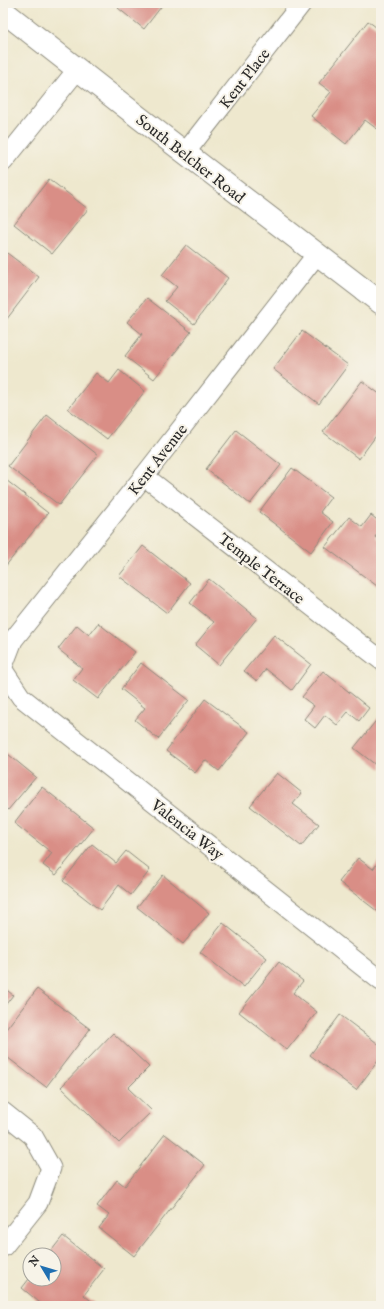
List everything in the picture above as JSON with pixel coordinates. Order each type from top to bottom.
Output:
[{"type":"main road","name":"South Belcher Road","points":[[3,11],[77,70],[381,303]]},
{"type":"street","name":"Kent Place","points":[[185,153],[302,3]]},
{"type":"street","points":[[3,162],[77,70]]},
{"type":"street","name":"Kent Avenue","points":[[3,666],[13,640],[144,476],[317,254]]},
{"type":"street","name":"Temple Terrace","points":[[144,476],[381,660]]},
{"type":"street","name":"Valencia Way","points":[[3,670],[21,697],[381,981]]},
{"type":"street","points":[[3,1112],[33,1136],[51,1168],[38,1203],[3,1247]]},
{"type":"building","points":[[122,3],[164,3],[144,29],[118,8]]},
{"type":"building","points":[[368,21],[381,31],[381,124],[377,129],[365,120],[346,144],[311,116],[331,92],[319,83]]},
{"type":"building","points":[[49,179],[88,209],[52,254],[14,224]]},
{"type":"building","points":[[186,245],[228,278],[194,324],[165,301],[177,287],[162,275]]},
{"type":"building","points":[[3,250],[39,277],[3,324]]},
{"type":"building","points":[[147,298],[191,332],[154,379],[125,356],[142,334],[127,322]]},
{"type":"building","points":[[302,331],[348,365],[319,404],[273,369]]},
{"type":"building","points":[[119,370],[145,391],[107,439],[68,409],[96,373],[109,383]]},
{"type":"building","points":[[362,381],[381,395],[381,429],[359,459],[323,432]]},
{"type":"building","points":[[47,415],[98,455],[59,505],[8,466]]},
{"type":"building","points":[[236,430],[281,465],[250,504],[206,469]]},
{"type":"building","points":[[292,468],[331,497],[320,512],[333,522],[311,552],[259,512]]},
{"type":"building","points":[[6,480],[48,513],[4,568],[3,484]]},
{"type":"building","points":[[371,515],[381,523],[381,529],[375,537],[381,541],[381,582],[377,586],[325,547],[349,517],[362,527]]},
{"type":"building","points":[[143,546],[190,583],[167,613],[119,576]]},
{"type":"building","points":[[209,579],[257,618],[219,665],[195,645],[214,622],[190,603]]},
{"type":"building","points":[[98,623],[135,652],[98,699],[73,680],[82,668],[58,649],[77,625],[89,635]]},
{"type":"building","points":[[274,635],[311,664],[292,690],[266,669],[257,681],[244,671]]},
{"type":"building","points":[[141,663],[189,700],[158,739],[135,720],[145,708],[121,689]]},
{"type":"building","points":[[323,671],[369,708],[359,721],[348,712],[337,725],[325,715],[315,728],[304,719],[314,706],[302,697]]},
{"type":"building","points":[[205,699],[249,732],[219,771],[205,760],[195,773],[166,751]]},
{"type":"building","points":[[379,717],[381,719],[381,769],[354,748]]},
{"type":"building","points":[[3,750],[36,777],[8,810],[3,806]]},
{"type":"building","points":[[277,773],[302,793],[293,804],[319,824],[301,846],[250,806]]},
{"type":"building","points":[[42,787],[94,828],[56,875],[43,865],[52,853],[14,823]]},
{"type":"building","points":[[92,844],[116,863],[126,851],[150,870],[131,895],[119,885],[100,910],[63,881]]},
{"type":"building","points":[[358,858],[373,869],[381,859],[381,914],[339,882]]},
{"type":"building","points":[[163,875],[209,913],[183,944],[137,907]]},
{"type":"building","points":[[223,923],[267,958],[244,987],[200,952]]},
{"type":"building","points":[[279,962],[303,981],[293,993],[317,1012],[287,1050],[239,1012]]},
{"type":"building","points":[[3,987],[13,995],[3,1008]]},
{"type":"building","points":[[37,989],[90,1029],[46,1087],[3,1054],[3,1033]]},
{"type":"building","points":[[340,1015],[381,1046],[381,1057],[356,1090],[310,1055]]},
{"type":"building","points":[[113,1033],[149,1067],[128,1088],[152,1111],[119,1143],[61,1087]]},
{"type":"building","points":[[165,1134],[205,1165],[134,1256],[99,1228],[109,1215],[97,1206],[117,1180],[125,1186]]},
{"type":"building","points":[[63,1236],[104,1269],[84,1295],[97,1306],[44,1306],[22,1288],[62,1287],[62,1247],[54,1247]]}]
